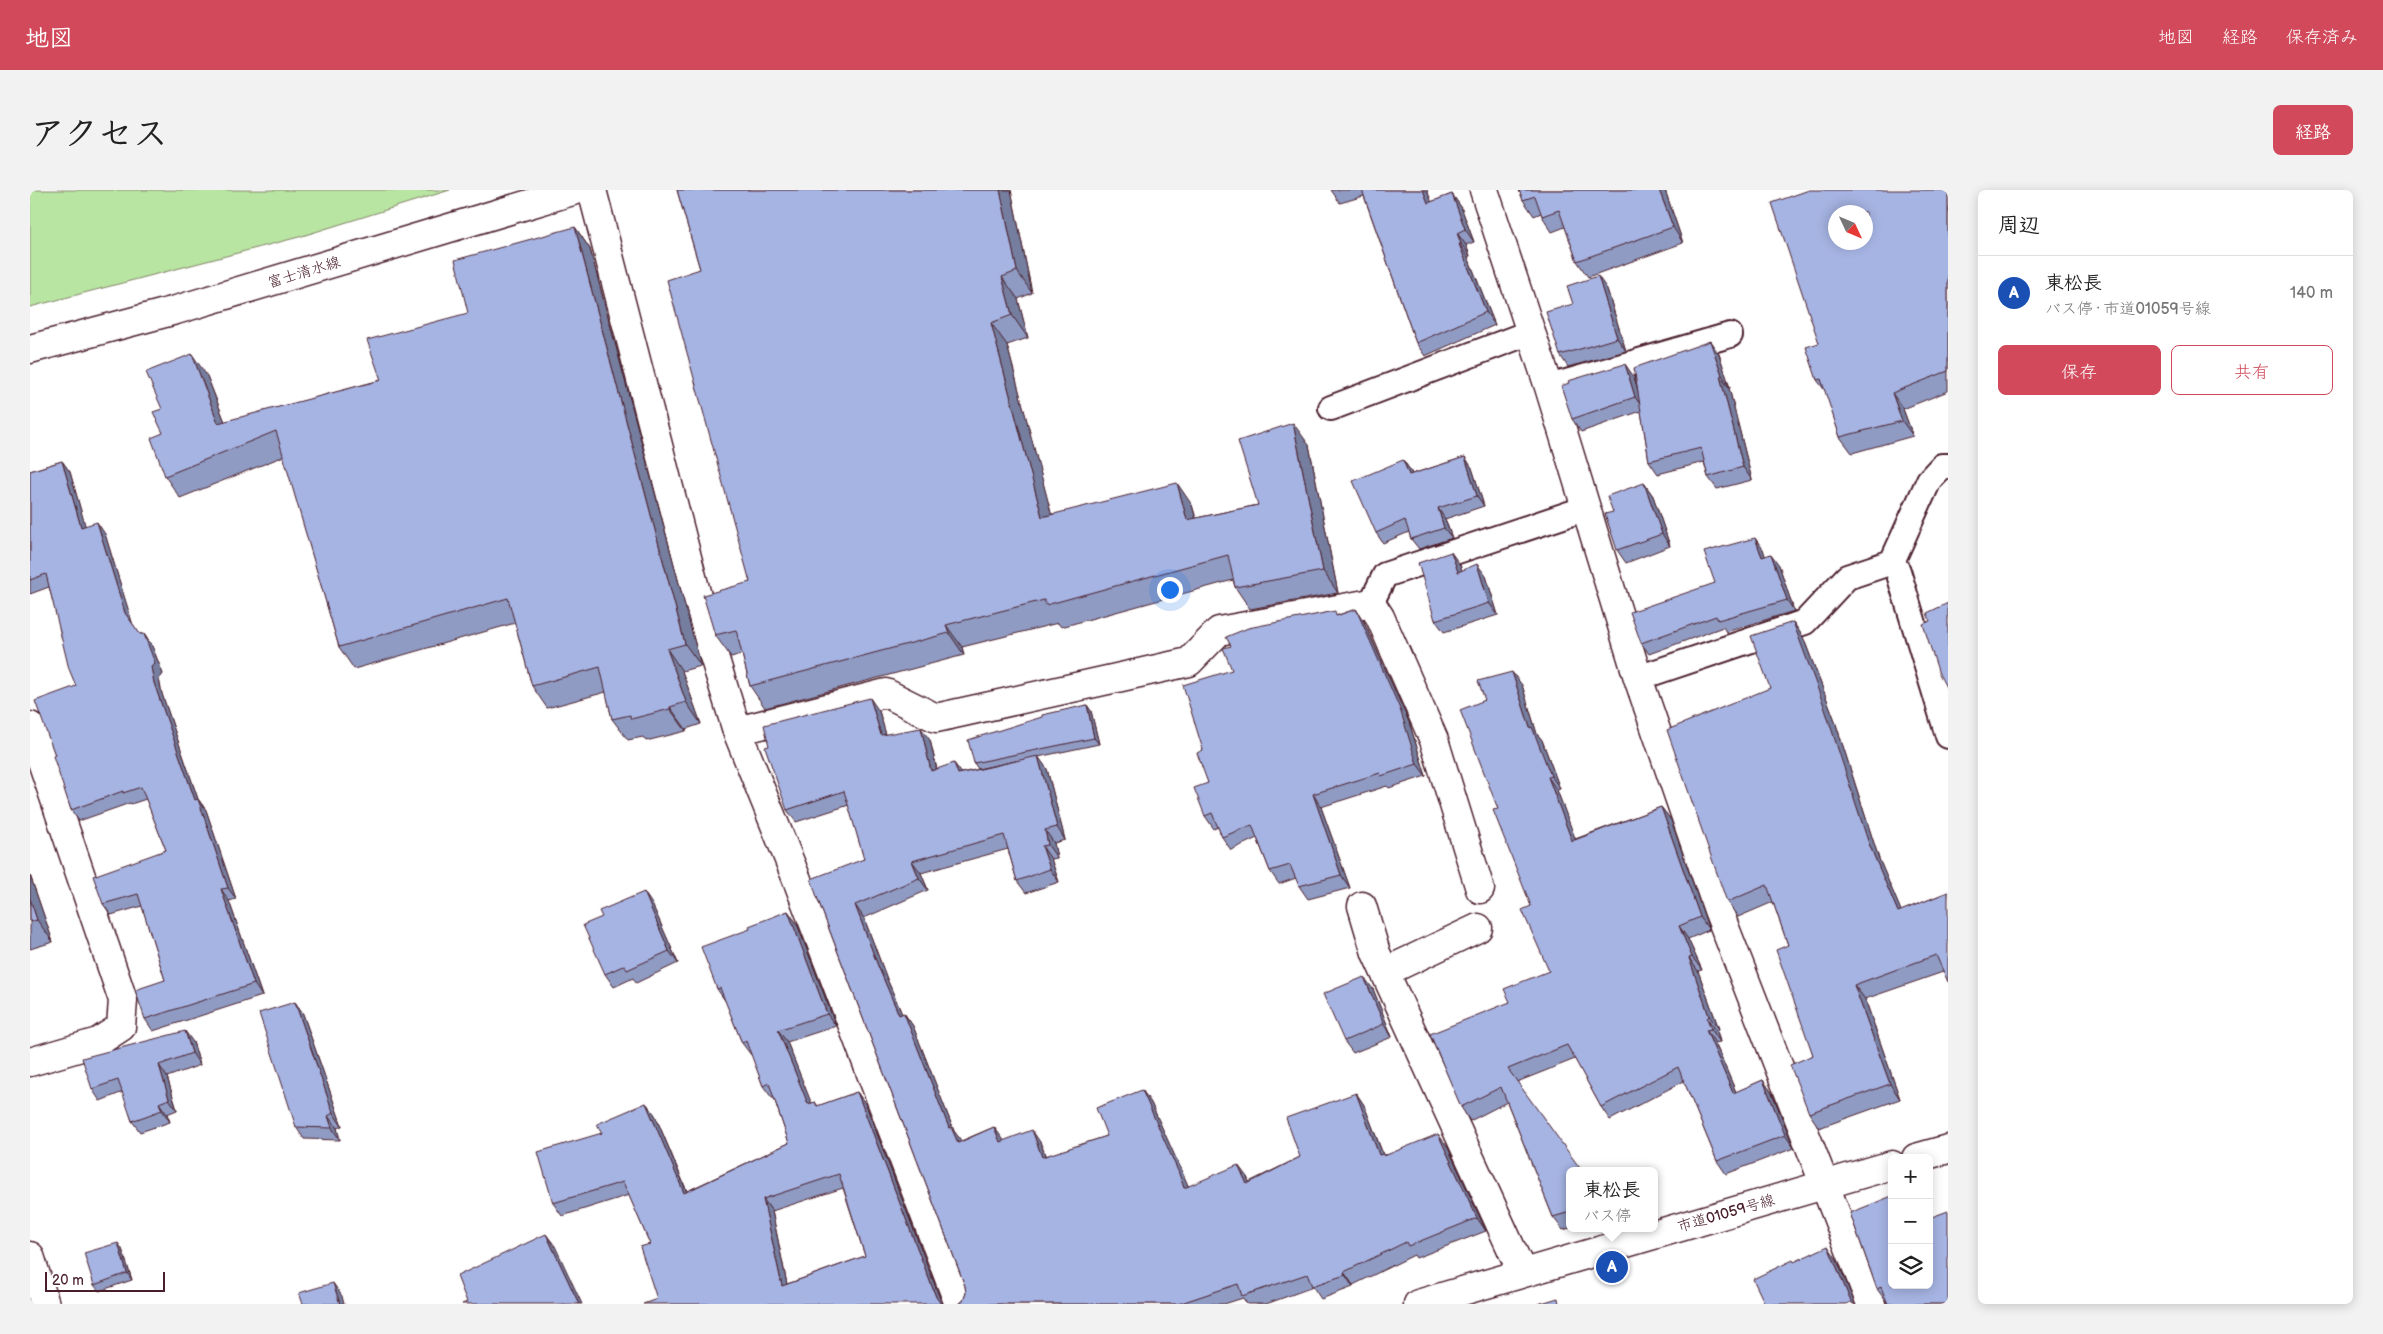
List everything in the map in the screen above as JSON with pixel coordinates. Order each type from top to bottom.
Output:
[{"type":"street","name":"富士清水線","points":[[30,349],[186,307],[576,190]]},
{"type":"street","points":[[592,190],[705,627],[737,731],[796,877],[959,1304]]},
{"type":"street","points":[[1484,190],[1549,387],[1638,678],[1718,910],[1871,1304]]},
{"type":"street","points":[[737,731],[886,692],[936,718],[1189,662],[1219,631],[1371,603],[1380,617],[1434,740],[1480,889]]},
{"type":"street","points":[[30,726],[123,1000],[121,1027],[98,1042],[30,1062]]},
{"type":"street","points":[[1362,906],[1376,953],[1522,1272]]},
{"type":"street","points":[[1385,972],[1478,928]]},
{"type":"street","points":[[1929,1154],[1948,1148]]},
{"type":"street","name":"市道01059号線","points":[[1418,1304],[1479,1295],[1522,1272],[1888,1166]]},
{"type":"street","points":[[30,1256],[45,1304]]},
{"type":"lane","points":[[1330,408],[1531,332]]},
{"type":"lane","points":[[1549,387],[1730,335]]},
{"type":"lane","points":[[1638,678],[1805,622],[1847,577],[1892,562],[1929,480],[1946,473]]},
{"type":"lane","points":[[1371,603],[1385,575],[1587,508]]},
{"type":"lane","points":[[1892,562],[1898,571],[1948,736]]},
{"type":"green space","points":[[30,190],[450,190],[299,237],[30,307]]},
{"type":"building","points":[[677,190],[1000,190],[1017,271],[1002,277],[1012,315],[991,323],[1042,517],[1177,483],[1187,520],[1258,505],[1238,441],[1293,423],[1323,571],[1235,587],[1228,555],[1046,605],[1044,600],[946,625],[949,633],[750,686],[736,630],[715,635],[703,595],[750,582],[667,280],[700,269]]},
{"type":"building","points":[[1362,190],[1423,190],[1428,203],[1452,194],[1465,229],[1457,233],[1461,244],[1459,244],[1486,312],[1416,343]]},
{"type":"building","points":[[1519,190],[1659,190],[1673,227],[1577,261],[1559,210],[1542,216],[1535,196],[1523,200]]},
{"type":"building","points":[[1809,190],[1948,190],[1948,371],[1892,393],[1902,421],[1840,437],[1821,379],[1817,380],[1806,347],[1819,343],[1772,203]]},
{"type":"building","points":[[575,227],[685,644],[667,649],[686,702],[670,707],[670,709],[631,719],[630,715],[612,719],[600,667],[532,686],[508,598],[339,647],[276,431],[165,476],[151,438],[163,433],[153,412],[162,409],[146,372],[192,354],[218,423],[381,380],[367,340],[468,313],[455,260]]},
{"type":"building","points":[[1598,276],[1617,338],[1560,355],[1546,312],[1573,304],[1567,286]]},
{"type":"building","points":[[1710,341],[1722,375],[1720,376],[1743,467],[1708,477],[1701,448],[1649,461],[1634,368]]},
{"type":"building","points":[[1625,364],[1635,397],[1572,419],[1561,386],[1569,383],[1568,381]]},
{"type":"building","points":[[1465,457],[1477,496],[1438,508],[1444,528],[1411,539],[1405,520],[1376,533],[1353,481],[1403,460],[1409,475]]},
{"type":"building","points":[[62,461],[81,527],[97,522],[125,613],[140,634],[144,634],[155,663],[151,667],[154,683],[195,800],[198,799],[228,888],[221,889],[254,984],[145,1019],[135,990],[165,980],[138,894],[103,904],[93,876],[166,850],[141,787],[123,793],[123,791],[71,810],[53,756],[55,755],[35,701],[76,686],[69,669],[46,574],[30,580],[30,471]]},
{"type":"building","points":[[1644,483],[1662,534],[1617,550],[1605,514],[1613,512],[1607,496]]},
{"type":"building","points":[[1755,538],[1762,557],[1771,554],[1787,600],[1718,620],[1716,616],[1641,643],[1630,612],[1715,583],[1704,552]]},
{"type":"building","points":[[1451,552],[1458,572],[1477,564],[1489,603],[1435,620],[1418,563]]},
{"type":"building","points":[[1948,603],[1947,689],[1939,674],[1923,624],[1930,621],[1927,613]]},
{"type":"building","points":[[1356,609],[1400,709],[1417,764],[1381,776],[1380,773],[1313,794],[1341,875],[1299,886],[1290,865],[1270,871],[1252,825],[1222,837],[1212,813],[1205,816],[1194,788],[1208,783],[1197,753],[1203,750],[1183,685],[1232,670],[1223,648],[1231,646],[1226,637],[1248,628],[1335,611],[1336,616]]},
{"type":"building","points":[[1793,622],[1823,703],[1869,844],[1898,912],[1948,892],[1948,982],[1936,955],[1854,985],[1890,1084],[1809,1113],[1790,1065],[1813,1055],[1776,950],[1788,945],[1767,885],[1727,902],[1667,730],[1770,688],[1751,636]]},
{"type":"building","points":[[1512,672],[1530,728],[1532,727],[1551,776],[1548,777],[1572,841],[1661,807],[1700,917],[1679,926],[1692,957],[1689,958],[1709,1016],[1707,1018],[1711,1029],[1706,1030],[1733,1093],[1763,1080],[1785,1135],[1717,1161],[1678,1067],[1601,1107],[1567,1045],[1508,1069],[1579,1167],[1566,1167],[1566,1213],[1553,1217],[1501,1087],[1461,1107],[1430,1034],[1510,1002],[1504,989],[1549,971],[1522,910],[1531,906],[1493,810],[1498,809],[1460,710],[1485,700],[1478,681]]},
{"type":"building","points":[[870,698],[881,735],[921,728],[931,771],[954,763],[958,774],[1038,756],[1057,827],[1045,830],[1048,845],[1042,846],[1050,869],[1017,881],[1004,835],[912,861],[919,878],[855,905],[899,1015],[904,1013],[949,1128],[951,1127],[958,1143],[994,1127],[1000,1142],[1032,1130],[1042,1157],[1107,1136],[1096,1108],[1142,1090],[1184,1188],[1238,1165],[1247,1184],[1300,1157],[1286,1118],[1356,1093],[1379,1155],[1383,1154],[1384,1156],[1438,1134],[1477,1218],[1408,1246],[1406,1242],[1344,1272],[1345,1275],[1312,1286],[1307,1274],[1242,1296],[1238,1284],[1178,1304],[958,1304],[963,1301],[966,1293],[965,1286],[811,879],[864,859],[844,791],[787,810],[765,747],[769,746],[764,725]]},
{"type":"building","points":[[1087,705],[1094,738],[974,763],[968,740],[1042,717],[1042,715]]},
{"type":"building","points":[[644,892],[669,951],[627,970],[625,965],[605,974],[583,925],[602,917],[599,911]]},
{"type":"building","points":[[30,899],[37,920],[30,922]]},
{"type":"building","points":[[788,911],[827,1014],[778,1030],[808,1104],[815,1102],[817,1106],[857,1092],[936,1297],[941,1304],[643,1304],[657,1299],[640,1247],[650,1244],[623,1182],[553,1203],[538,1152],[602,1133],[597,1124],[646,1103],[684,1193],[789,1143],[769,1083],[763,1086],[746,1041],[742,1043],[720,988],[717,989],[701,947],[750,929],[749,926]],"holes":[[[839,1174],[865,1256],[782,1286],[763,1199]]]},
{"type":"building","points":[[1364,977],[1384,1024],[1344,1041],[1323,994]]},
{"type":"building","points":[[295,1002],[333,1113],[328,1116],[332,1128],[296,1127],[259,1013]]},
{"type":"building","points":[[185,1031],[192,1053],[159,1065],[169,1099],[159,1103],[162,1110],[132,1121],[118,1080],[92,1089],[82,1058]]},
{"type":"building","points":[[1888,1198],[1888,1289],[1933,1289],[1933,1217],[1948,1211],[1948,1304],[1888,1304],[1881,1287],[1877,1289],[1850,1213]]},
{"type":"building","points":[[546,1234],[579,1304],[462,1304],[467,1302],[457,1276]]},
{"type":"building","points":[[118,1243],[127,1273],[94,1285],[84,1253]]},
{"type":"building","points":[[1828,1246],[1851,1302],[1846,1304],[1765,1304],[1753,1279]]},
{"type":"building","points":[[333,1283],[340,1304],[303,1304],[299,1293]]},
{"type":"building","points":[[1558,1298],[1559,1304],[1538,1304]]},
{"type":"place","name":"東松長","points":[[1612,1267]]}]
